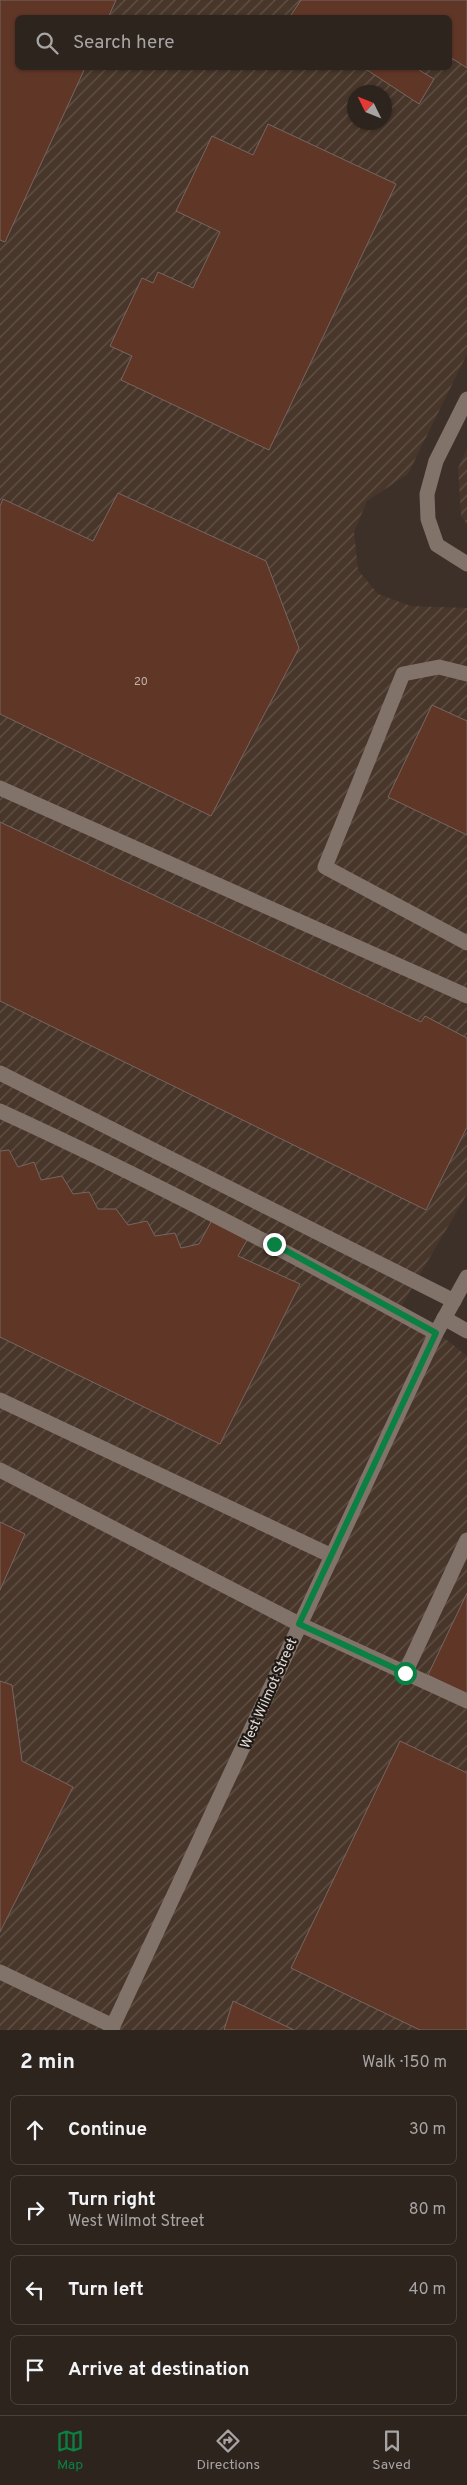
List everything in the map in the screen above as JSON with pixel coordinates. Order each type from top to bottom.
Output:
[{"type":"street","points":[[467,399],[436,461],[428,494],[428,519],[438,545],[467,564]]},
{"type":"street","points":[[467,674],[439,667],[403,674],[325,867],[467,943]]},
{"type":"street","points":[[0,788],[467,996]]},
{"type":"street","points":[[0,1073],[454,1301]]},
{"type":"street","points":[[0,1111],[107,1160],[274,1244],[436,1333]]},
{"type":"street","name":"West Wilmot Street","points":[[112,2028],[436,1333],[467,1277]]},
{"type":"street","points":[[444,1318],[467,1331]]},
{"type":"street","points":[[0,1400],[332,1556]]},
{"type":"street","points":[[0,1470],[299,1624],[467,1701]]},
{"type":"street","points":[[405,1673],[467,1540]]},
{"type":"street","points":[[0,1972],[112,2028]]},
{"type":"shaded area","points":[[0,0],[467,0],[467,354],[408,474],[367,501],[354,532],[358,570],[378,594],[411,606],[467,608],[467,1194],[402,1305],[467,1356],[467,2030],[0,2030]]},
{"type":"shaded area","points":[[467,449],[467,524],[461,516],[458,468]]},
{"type":"building","points":[[0,0],[116,0],[109,15],[15,15],[15,70],[84,70],[5,242],[0,240]]},
{"type":"building","points":[[301,0],[467,0],[467,68],[452,58],[452,15],[291,15]]},
{"type":"building","points":[[367,70],[419,70],[434,79],[419,104]]},
{"type":"building","points":[[268,124],[396,184],[269,450],[121,380],[132,356],[110,346],[142,278],[153,283],[158,272],[193,288],[220,232],[176,211],[212,136],[253,155]]},
{"type":"building","points":[[118,493],[266,561],[299,648],[211,816],[0,714],[0,506],[3,499],[93,541]]},
{"type":"building","points":[[432,705],[467,721],[467,835],[388,797]]},
{"type":"building","points":[[0,822],[421,1022],[425,1016],[467,1038],[467,1127],[426,1210],[0,1001]]},
{"type":"building","points":[[9,1150],[18,1167],[34,1162],[41,1180],[62,1176],[73,1194],[89,1192],[98,1209],[116,1209],[128,1225],[147,1221],[155,1236],[175,1233],[181,1248],[199,1244],[213,1218],[250,1235],[238,1256],[300,1284],[220,1444],[0,1337],[0,1151]]},
{"type":"building","points":[[0,1522],[25,1534],[0,1590]]},
{"type":"building","points":[[467,1593],[467,1694],[428,1675]]},
{"type":"building","points":[[0,1681],[12,1685],[22,1761],[73,1787],[0,1932]]},
{"type":"building","points":[[400,1741],[467,1773],[467,2030],[420,2030],[291,1968]]},
{"type":"building","points":[[233,2001],[294,2030],[224,2030]]},
{"type":"route","points":[[274,1244],[436,1333],[299,1624],[405,1673]]}]
